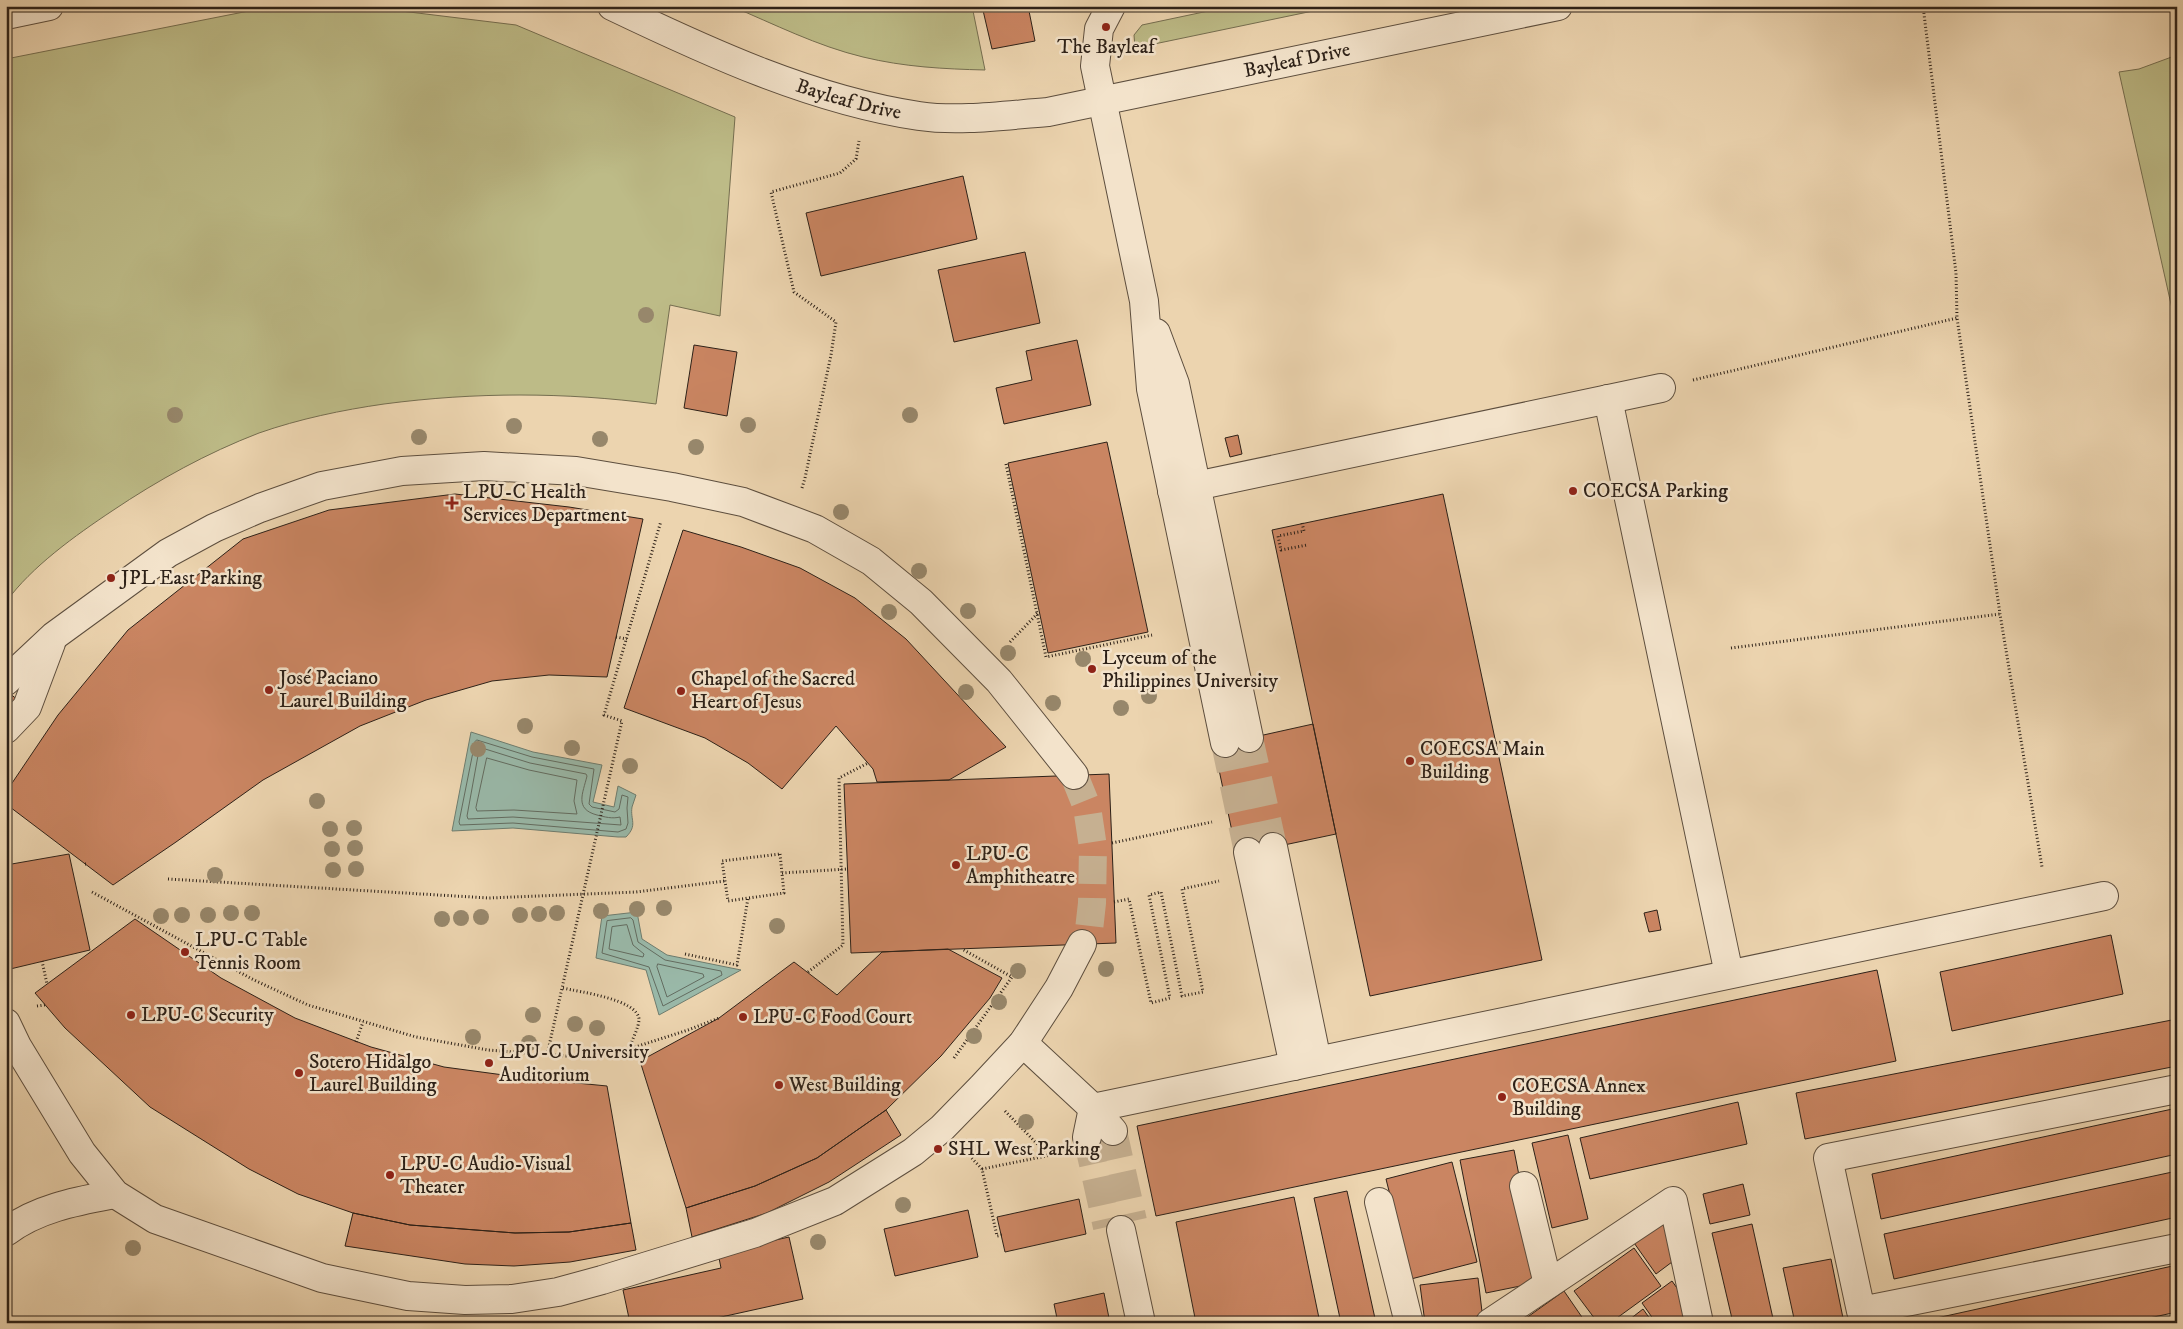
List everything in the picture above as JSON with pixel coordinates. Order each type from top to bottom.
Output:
[{"type":"street","points":[[6,15],[49,6]]},
{"type":"street","name":"Bayleaf Drive","points":[[612,6],[682,40],[758,72],[840,98],[920,116],[978,117],[1039,113],[1102,101],[1491,14],[1558,6]]},
{"type":"street","points":[[1110,6],[1099,29],[1095,66],[1144,301],[1151,389],[1184,489],[1237,741]]},
{"type":"street","points":[[1184,489],[1660,388]]},
{"type":"street","points":[[1608,399],[1729,974]]},
{"type":"street","points":[[6,681],[54,636],[168,553],[214,528],[260,508],[322,486],[402,471],[484,466],[576,471],[672,487],[743,502],[816,529],[871,561],[921,602],[999,681],[1074,775]]},
{"type":"street","points":[[6,729],[27,707],[54,636]]},
{"type":"street","points":[[1260,850],[1305,1063]]},
{"type":"street","points":[[1093,1108],[2104,896]]},
{"type":"street","points":[[6,1023],[17,1046],[82,1152],[116,1194],[155,1219],[322,1278],[408,1296],[465,1300],[512,1300],[558,1292],[602,1280],[764,1229],[835,1201],[913,1152],[942,1128],[1023,1043],[1059,988],[1082,944]]},
{"type":"street","points":[[1023,1043],[1093,1108],[1113,1131]]},
{"type":"street","points":[[2177,1089],[1828,1158],[1862,1311],[2177,1248]]},
{"type":"street","points":[[1087,1137],[1093,1108]]},
{"type":"street","points":[[1524,1186],[1548,1284]]},
{"type":"street","points":[[6,1232],[46,1211],[75,1202],[116,1194]]},
{"type":"street","points":[[1490,1323],[1673,1201],[1699,1323]]},
{"type":"street","points":[[1379,1202],[1409,1323]]},
{"type":"street","points":[[1120,1226],[1141,1323]]},
{"type":"path","points":[[1924,6],[1956,273],[1957,318],[2000,614],[2042,867]]},
{"type":"path","points":[[790,518],[805,478],[831,355],[836,322],[794,292],[771,192],[840,173],[856,159],[859,141]]},
{"type":"path","points":[[1660,388],[1957,318]]},
{"type":"path","points":[[1006,464],[1046,657],[1152,635]]},
{"type":"path","points":[[547,1055],[622,721],[604,715],[672,487]]},
{"type":"path","points":[[1302,523],[1304,531],[1278,536],[1279,543],[1281,550],[1307,545]]},
{"type":"path","points":[[984,667],[1038,613]]},
{"type":"path","points":[[1731,648],[2000,614]]},
{"type":"path","points":[[616,637],[626,638]]},
{"type":"path","points":[[1496,743],[1507,741]]},
{"type":"path","points":[[808,972],[843,945],[839,778],[868,763]]},
{"type":"path","points":[[1112,842],[1212,822]]},
{"type":"path","points":[[780,854],[782,873],[784,893],[728,901],[722,861],[780,854]]},
{"type":"path","points":[[782,873],[847,869]]},
{"type":"path","points":[[168,879],[489,898],[636,892],[725,881]]},
{"type":"path","points":[[1114,902],[1129,899],[1150,1003],[1170,998],[1149,895],[1161,892],[1182,996],[1202,992],[1182,888],[1224,880]]},
{"type":"path","points":[[92,892],[254,980],[308,1005],[416,1037],[488,1050],[579,1057],[629,1049],[719,1018]]},
{"type":"path","points":[[685,954],[737,965],[748,898]]},
{"type":"path","points":[[954,1058],[1012,977],[962,949]]},
{"type":"path","points":[[42,961],[47,984]]},
{"type":"path","points":[[562,988],[620,1002],[629,1005],[637,1012],[639,1020],[629,1049]]},
{"type":"path","points":[[356,1042],[363,1022]]},
{"type":"path","points":[[1000,1106],[1048,1155]]},
{"type":"path","points":[[942,1128],[982,1170],[997,1236],[1002,1235]]},
{"type":"path","points":[[982,1170],[1057,1154]]},
{"type":"shaded area","points":[[274,6],[360,6],[516,25],[735,117],[720,316],[670,305],[656,404],[588,397],[520,395],[452,397],[352,409],[305,419],[259,433],[183,468],[112,511],[69,541],[41,564],[6,602],[6,59]]},
{"type":"shaded area","points":[[731,6],[972,6],[985,70],[924,67],[863,57],[812,41]]},
{"type":"shaded area","points":[[1232,6],[1337,6],[1135,48],[1134,35],[1142,25]]},
{"type":"shaded area","points":[[2177,55],[2177,331],[2119,72],[2139,69]]},
{"type":"water","points":[[471,732],[533,752],[602,765],[593,802],[614,807],[618,786],[636,795],[632,807],[633,826],[630,833],[626,837],[618,837],[513,828],[452,831]]},
{"type":"water","points":[[637,912],[642,939],[667,955],[741,970],[659,1015],[646,970],[596,958],[602,916]]},
{"type":"building","points":[[982,6],[1028,6],[1035,41],[992,49]]},
{"type":"building","points":[[963,176],[977,239],[821,276],[806,213]]},
{"type":"building","points":[[1025,252],[1040,323],[954,342],[938,270]]},
{"type":"building","points":[[1077,340],[1091,405],[1004,424],[996,388],[1032,380],[1026,351]]},
{"type":"building","points":[[694,345],[737,352],[727,416],[684,408]]},
{"type":"building","points":[[1238,435],[1242,454],[1230,457],[1225,438]]},
{"type":"building","points":[[1107,442],[1148,632],[1048,653],[1008,463]]},
{"type":"building","name":"José Paciano Laurel Building","points":[[455,494],[569,507],[643,519],[607,677],[549,675],[492,681],[426,700],[360,726],[263,780],[113,885],[6,804],[6,792],[58,715],[128,630],[243,539],[329,510]]},
{"type":"building","name":"COECSA Main Building","points":[[1443,494],[1542,960],[1370,996],[1272,530]]},
{"type":"building","points":[[683,530],[741,547],[800,568],[855,598],[906,639],[1006,747],[949,780],[877,782],[873,769],[836,726],[782,789],[748,763],[705,738],[624,708]]},
{"type":"building","points":[[9,693],[18,700],[6,714],[6,695]]},
{"type":"building","points":[[1313,724],[1336,834],[1237,855],[1214,746]]},
{"type":"building","points":[[1109,774],[1116,943],[851,953],[844,784]]},
{"type":"building","points":[[69,854],[90,950],[6,970],[6,865]]},
{"type":"building","points":[[1657,910],[1661,930],[1649,932],[1644,913]]},
{"type":"building","name":"Sotero Hidalgo Laurel Building","points":[[135,919],[221,978],[295,1018],[371,1047],[444,1067],[607,1086],[631,1223],[569,1232],[515,1233],[410,1225],[353,1213],[298,1194],[249,1169],[150,1107],[65,1028],[35,993]]},
{"type":"building","points":[[2111,935],[2123,994],[1952,1031],[1940,972]]},
{"type":"building","name":"West Building","points":[[948,949],[1002,978],[990,998],[941,1056],[886,1110],[817,1158],[755,1186],[686,1208],[640,1061],[719,1018],[794,962],[837,995],[882,952]]},
{"type":"building","name":"COECSA Annex Building","points":[[1877,970],[1896,1061],[1156,1216],[1137,1126]]},
{"type":"building","points":[[2177,1019],[2177,1066],[1805,1139],[1796,1093]]},
{"type":"building","points":[[1738,1102],[1747,1144],[1590,1179],[1580,1138]]},
{"type":"building","points":[[2177,1108],[2177,1154],[1881,1219],[1872,1174]]},
{"type":"building","points":[[886,1110],[901,1135],[829,1182],[767,1213],[692,1237],[686,1208],[755,1186],[817,1158]]},
{"type":"building","points":[[1568,1135],[1588,1219],[1552,1228],[1532,1143]]},
{"type":"building","points":[[1514,1150],[1540,1282],[1486,1293],[1460,1160]]},
{"type":"building","points":[[1452,1162],[1477,1262],[1411,1279],[1386,1179]]},
{"type":"building","points":[[2177,1171],[2177,1217],[1894,1279],[1884,1234]]},
{"type":"building","points":[[1743,1184],[1750,1215],[1710,1224],[1703,1194]]},
{"type":"building","points":[[1347,1191],[1376,1323],[1341,1323],[1314,1198]]},
{"type":"building","points":[[1294,1197],[1320,1323],[1196,1323],[1176,1222]]},
{"type":"building","points":[[1079,1199],[1086,1234],[1005,1252],[997,1217]]},
{"type":"building","points":[[968,1210],[978,1257],[895,1276],[884,1229]]},
{"type":"building","points":[[353,1213],[410,1225],[515,1233],[569,1232],[631,1223],[636,1250],[570,1262],[514,1266],[465,1264],[345,1246]]},
{"type":"building","points":[[1660,1220],[1684,1253],[1656,1274],[1632,1240]]},
{"type":"building","points":[[1752,1224],[1774,1323],[1733,1323],[1712,1233]]},
{"type":"building","points":[[789,1237],[803,1299],[694,1323],[630,1323],[623,1290],[721,1268],[718,1253]]},
{"type":"building","points":[[1634,1248],[1661,1286],[1610,1323],[1598,1323],[1574,1291]]},
{"type":"building","points":[[1831,1259],[1843,1318],[1820,1323],[1795,1323],[1783,1268]]},
{"type":"building","points":[[2177,1265],[2177,1312],[2126,1323],[1914,1323]]},
{"type":"building","points":[[1478,1278],[1483,1320],[1460,1323],[1425,1323],[1420,1285]]},
{"type":"building","points":[[1672,1281],[1696,1315],[1685,1323],[1656,1323],[1642,1303]]},
{"type":"building","points":[[1564,1291],[1586,1323],[1524,1323],[1522,1321]]},
{"type":"building","points":[[1104,1293],[1110,1323],[1058,1323],[1054,1304]]},
{"type":"building","points":[[1643,1309],[1653,1323],[1625,1323]]},
{"type":"building","points":[[591,1318],[592,1323],[569,1323]]},
{"type":"tunnel","points":[[1249,738],[1273,847]]},
{"type":"tunnel","points":[[1225,743],[1248,852]]},
{"type":"tunnel","points":[[1074,775],[1087,807],[1093,847],[1092,903],[1089,930],[1082,944]]},
{"type":"tunnel","points":[[1113,1131],[1133,1221]]},
{"type":"tunnel","points":[[1087,1137],[1107,1227]]},
{"type":"place","name":"The Bayleaf","points":[[1106,27]]},
{"type":"place","name":"COECSA Parking","points":[[1573,491]]},
{"type":"place","name":"LPU-C Health Services Department","points":[[452,503]]},
{"type":"place","name":"JPL East Parking","points":[[111,578]]},
{"type":"place","name":"Lyceum of the Philippines University","points":[[1092,669]]},
{"type":"place","name":"José Paciano Laurel Building","points":[[269,690]]},
{"type":"place","name":"Chapel of the Sacred Heart of Jesus","points":[[681,691]]},
{"type":"place","name":"COECSA Main Building","points":[[1410,761]]},
{"type":"place","name":"LPU-C Amphitheatre","points":[[956,865]]},
{"type":"place","name":"LPU-C Table Tennis Room","points":[[185,952]]},
{"type":"place","name":"LPU-C Security","points":[[131,1015]]},
{"type":"place","name":"LPU-C Food Court","points":[[743,1017]]},
{"type":"place","name":"LPU-C University Auditorium","points":[[489,1063]]},
{"type":"place","name":"Sotero Hidalgo Laurel Building","points":[[299,1073]]},
{"type":"place","name":"West Building","points":[[779,1085]]},
{"type":"place","name":"COECSA Annex Building","points":[[1502,1097]]},
{"type":"place","name":"SHL West Parking","points":[[938,1149]]},
{"type":"place","name":"LPU-C Audio-Visual Theater","points":[[390,1175]]}]
